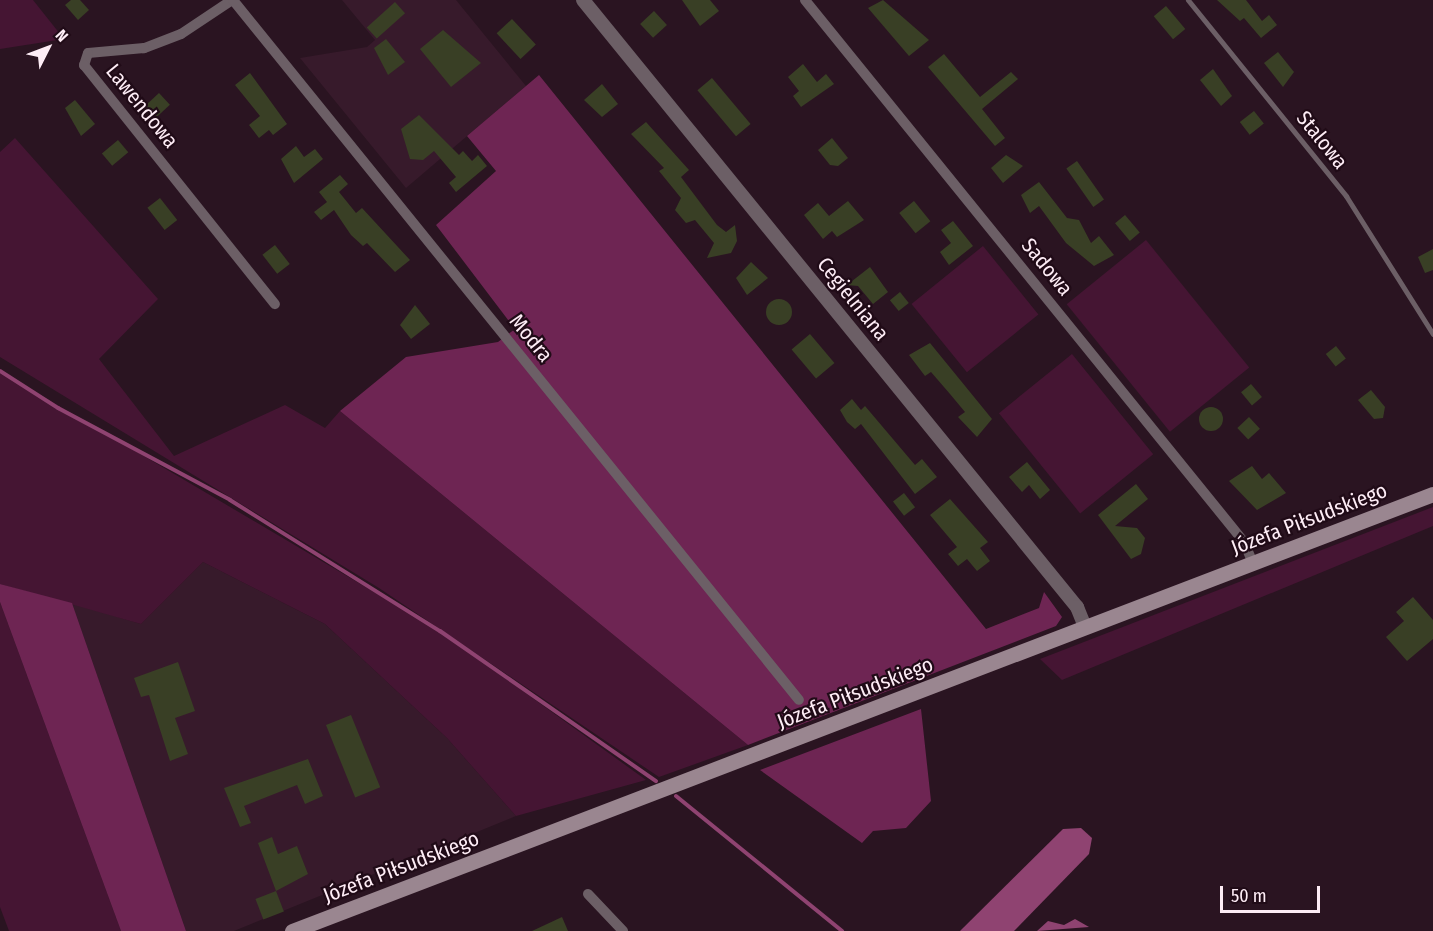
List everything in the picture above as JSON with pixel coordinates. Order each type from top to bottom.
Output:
[{"type":"main road","name":"Józefa Piłsudskiego","points":[[292,931],[1433,494]]},
{"type":"street","name":"Lawendowa","points":[[232,0],[181,34],[144,48],[88,53],[84,65],[274,304]]},
{"type":"street","name":"Modra","points":[[232,0],[799,700]]},
{"type":"street","name":"Cegielniana","points":[[584,0],[1077,607],[1085,627]]},
{"type":"street","name":"Sadowa","points":[[805,0],[1245,542],[1253,563]]},
{"type":"street","points":[[588,894],[623,931]]},
{"type":"lane","name":"Stalowa","points":[[1188,0],[1346,196],[1417,310],[1432,330]]},
{"type":"shaded area","points":[[0,0],[33,0],[64,39],[0,49]]},
{"type":"shaded area","points":[[342,0],[456,0],[526,86],[406,188],[300,58],[367,47],[375,40]]},
{"type":"shaded area","points":[[539,75],[986,629],[1039,608],[1044,592],[1062,617],[1056,626],[748,745],[340,411],[406,357],[498,342],[515,329],[436,225],[496,171],[467,136]]},
{"type":"shaded area","points":[[15,138],[158,299],[99,359],[174,456],[285,405],[325,428],[340,411],[748,745],[659,777],[379,588],[0,357],[0,152]]},
{"type":"shaded area","points":[[1146,240],[1249,367],[1170,432],[1067,304]]},
{"type":"shaded area","points":[[983,246],[1038,314],[967,372],[912,304]]},
{"type":"shaded area","points":[[1072,354],[1153,454],[1080,513],[999,413]]},
{"type":"shaded area","points":[[0,371],[440,631],[646,780],[516,816],[447,738],[325,624],[203,562],[141,624],[0,584]]},
{"type":"shaded area","points":[[1433,507],[1433,526],[1062,680],[1040,659]]},
{"type":"shaded area","points":[[203,562],[325,624],[447,738],[516,816],[234,931],[186,931],[72,603],[141,624]]},
{"type":"shaded area","points":[[0,584],[72,603],[186,931],[121,931],[0,602]]},
{"type":"shaded area","points":[[0,602],[121,931],[9,931],[0,907]]},
{"type":"shaded area","points":[[921,709],[931,801],[906,828],[873,831],[862,843],[760,770]]},
{"type":"shaded area","points":[[1081,828],[1092,838],[1089,854],[1014,931],[960,931],[1063,829]]},
{"type":"shaded area","points":[[1075,919],[1089,927],[1037,931],[1048,921],[1064,925]]},
{"type":"building","points":[[71,0],[80,0],[89,10],[78,20],[65,5]]},
{"type":"building","points":[[682,0],[710,0],[719,11],[700,26]]},
{"type":"building","points":[[883,0],[929,40],[909,56],[868,8]]},
{"type":"building","points":[[1217,0],[1246,0],[1262,21],[1269,15],[1277,25],[1261,38],[1244,18],[1240,21]]},
{"type":"building","points":[[395,2],[405,13],[377,39],[367,27]]},
{"type":"building","points":[[1166,6],[1185,29],[1173,39],[1154,16]]},
{"type":"building","points":[[654,11],[667,25],[653,38],[640,24]]},
{"type":"building","points":[[512,19],[536,45],[521,59],[497,33]]},
{"type":"building","points":[[443,30],[481,63],[451,87],[420,49]]},
{"type":"building","points":[[386,39],[405,62],[388,75],[374,48]]},
{"type":"building","points":[[1278,52],[1294,72],[1283,87],[1264,63]]},
{"type":"building","points":[[944,54],[980,97],[1011,72],[1018,79],[982,109],[1005,138],[995,146],[928,67]]},
{"type":"building","points":[[803,64],[817,82],[826,74],[834,84],[801,107],[793,96],[799,91],[788,77]]},
{"type":"building","points":[[1213,69],[1232,96],[1221,106],[1200,80]]},
{"type":"building","points":[[250,73],[287,124],[273,135],[269,130],[259,138],[249,125],[260,116],[235,85]]},
{"type":"building","points":[[712,78],[751,124],[736,136],[697,90]]},
{"type":"building","points":[[602,84],[618,104],[602,117],[584,100]]},
{"type":"building","points":[[159,93],[170,105],[152,121],[141,109]]},
{"type":"building","points":[[75,100],[95,124],[81,136],[65,108]]},
{"type":"building","points":[[1254,111],[1264,124],[1250,135],[1240,122]]},
{"type":"building","points":[[419,115],[459,155],[463,151],[472,161],[478,155],[487,166],[456,192],[449,183],[456,177],[434,151],[423,160],[410,159],[401,129]]},
{"type":"building","points":[[646,122],[689,170],[681,177],[717,225],[726,232],[735,225],[737,241],[731,253],[707,258],[714,243],[695,220],[686,223],[675,210],[681,198],[659,171],[664,168],[631,134]]},
{"type":"building","points":[[832,138],[848,158],[838,166],[830,165],[818,150]]},
{"type":"building","points":[[118,140],[128,152],[112,166],[102,153]]},
{"type":"building","points":[[296,146],[304,157],[315,149],[323,159],[294,183],[281,159]]},
{"type":"building","points":[[1006,155],[1023,166],[1003,183],[991,168]]},
{"type":"building","points":[[1077,161],[1104,200],[1093,207],[1066,168]]},
{"type":"building","points":[[340,175],[348,184],[339,192],[356,213],[362,208],[410,260],[395,272],[367,243],[363,246],[351,235],[334,210],[321,220],[314,212],[327,202],[319,192]]},
{"type":"building","points":[[1039,182],[1067,218],[1079,220],[1091,243],[1099,236],[1114,255],[1094,266],[1066,243],[1039,206],[1030,213],[1021,195]]},
{"type":"building","points":[[160,198],[177,220],[165,230],[147,208]]},
{"type":"building","points":[[848,201],[864,220],[837,237],[832,231],[823,239],[804,215],[818,203],[829,216]]},
{"type":"building","points":[[914,201],[930,221],[916,233],[899,213]]},
{"type":"building","points":[[1125,215],[1140,233],[1130,241],[1115,223]]},
{"type":"building","points":[[953,221],[973,246],[949,265],[940,252],[951,243],[941,230]]},
{"type":"building","points":[[275,245],[290,264],[277,274],[262,255]]},
{"type":"building","points":[[1433,249],[1433,270],[1425,273],[1418,257]]},
{"type":"building","points":[[751,262],[768,278],[747,295],[736,278]]},
{"type":"building","points":[[870,267],[888,292],[873,304],[858,286],[847,285]]},
{"type":"building","points":[[900,292],[909,303],[899,311],[890,300]]},
{"type":"building","points":[[779,299],[788,303],[792,312],[788,321],[779,325],[770,321],[766,312],[770,303]]},
{"type":"building","points":[[415,305],[430,324],[411,339],[400,325]]},
{"type":"building","points":[[810,334],[834,363],[816,379],[792,349]]},
{"type":"building","points":[[930,343],[992,419],[977,437],[958,417],[965,412],[931,372],[925,376],[909,355]]},
{"type":"building","points":[[1336,346],[1346,359],[1336,367],[1326,354]]},
{"type":"building","points":[[1251,384],[1262,397],[1252,405],[1241,392]]},
{"type":"building","points":[[1371,390],[1385,407],[1383,418],[1374,419],[1358,400]]},
{"type":"building","points":[[852,399],[861,410],[865,406],[915,465],[922,459],[937,477],[915,494],[861,424],[855,429],[847,422],[840,410]]},
{"type":"building","points":[[1211,407],[1219,411],[1223,419],[1219,427],[1211,431],[1203,427],[1199,419],[1203,411]]},
{"type":"building","points":[[1249,417],[1260,429],[1248,440],[1237,428]]},
{"type":"building","points":[[1027,462],[1050,490],[1040,499],[1029,485],[1022,492],[1009,477]]},
{"type":"building","points":[[1252,466],[1262,479],[1269,473],[1286,493],[1257,510],[1229,481]]},
{"type":"building","points":[[1136,484],[1148,499],[1115,526],[1137,528],[1145,538],[1141,554],[1131,559],[1098,515]]},
{"type":"building","points":[[904,493],[915,507],[904,516],[893,502]]},
{"type":"building","points":[[950,499],[988,542],[980,548],[990,561],[977,571],[967,559],[958,566],[948,554],[957,547],[930,515]]},
{"type":"building","points":[[1413,597],[1433,620],[1433,639],[1407,661],[1386,637],[1404,621],[1396,612]]},
{"type":"building","points":[[178,662],[195,711],[175,718],[188,754],[170,761],[149,695],[141,697],[134,678]]},
{"type":"building","points":[[351,715],[380,787],[355,797],[326,725]]},
{"type":"building","points":[[308,759],[323,796],[305,804],[297,785],[244,806],[251,823],[240,827],[224,788]]},
{"type":"building","points":[[272,837],[278,854],[297,846],[308,874],[276,891],[258,843]]},
{"type":"building","points":[[276,891],[284,912],[263,919],[255,899]]},
{"type":"building","points":[[562,917],[568,931],[532,931]]},
{"type":"waterway","points":[[0,371],[58,408],[230,500],[440,631],[656,781]]},
{"type":"waterway","points":[[676,796],[842,931]]}]
